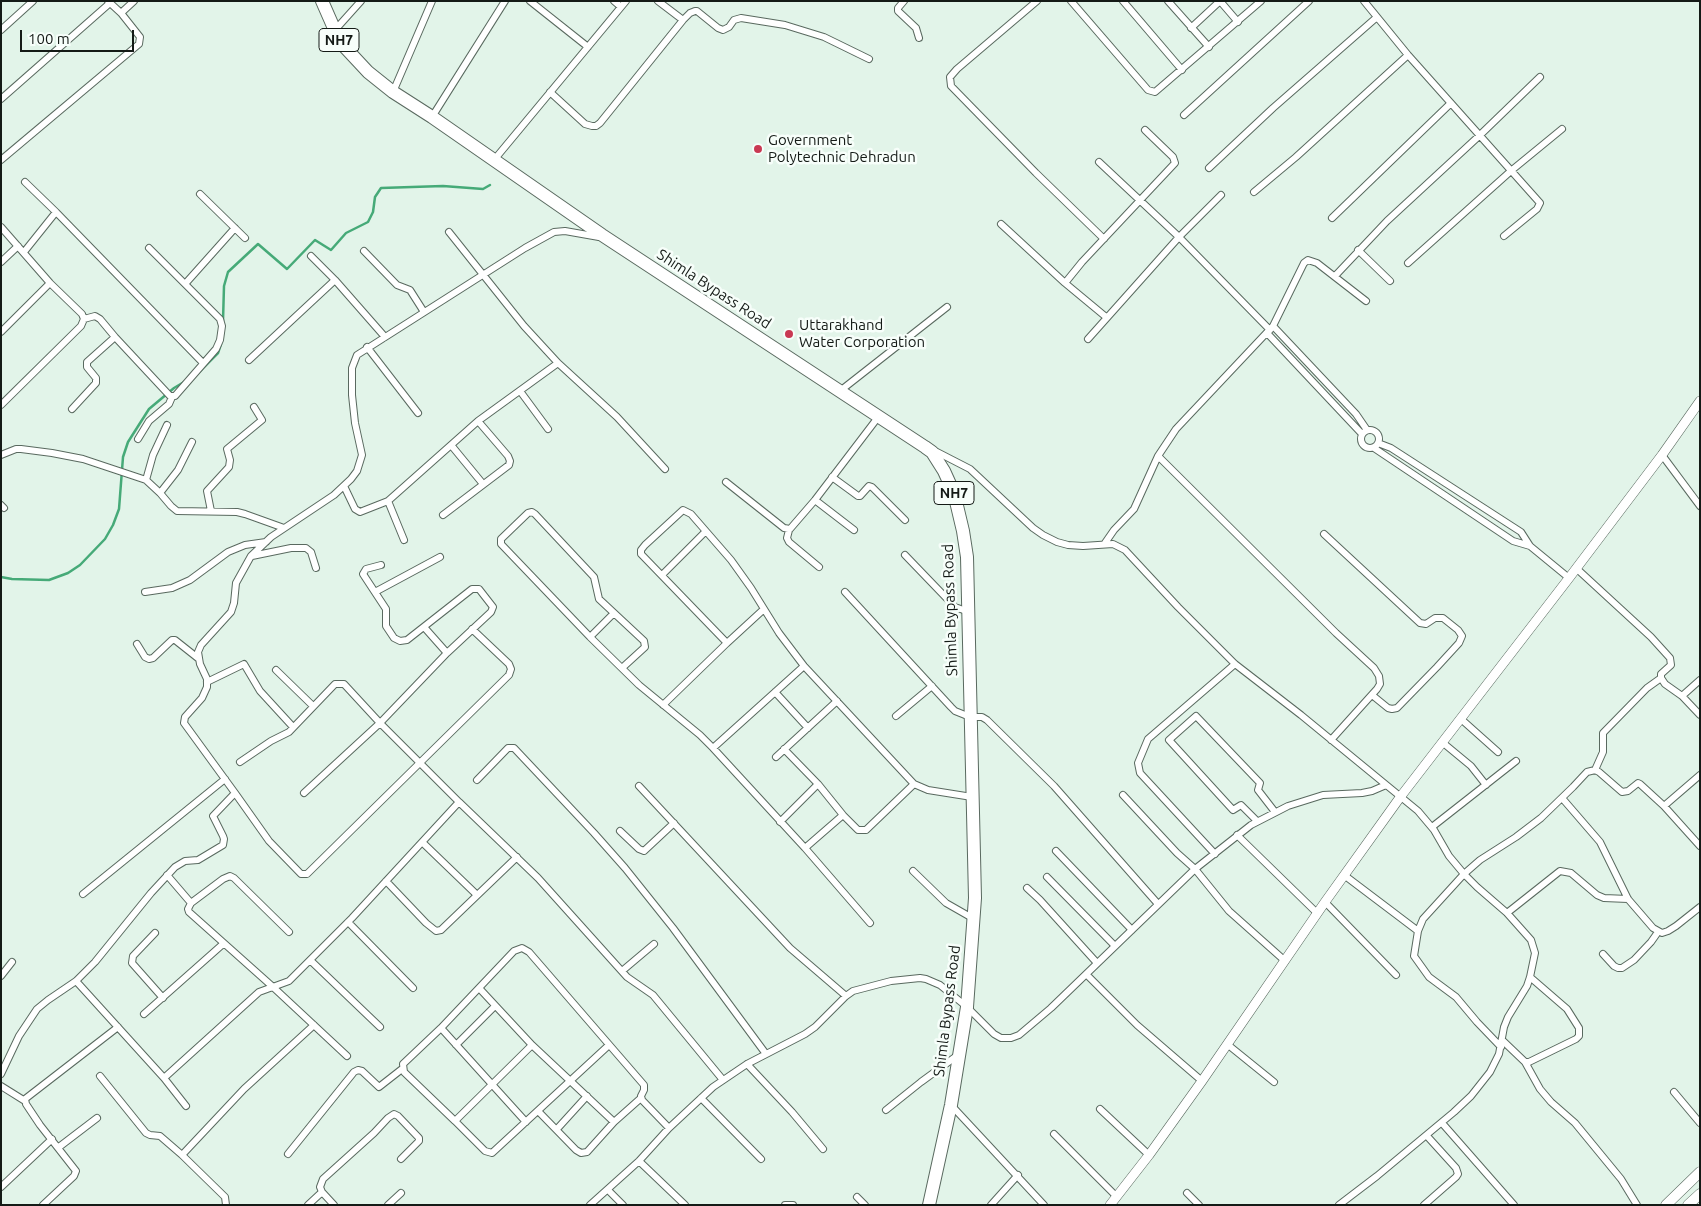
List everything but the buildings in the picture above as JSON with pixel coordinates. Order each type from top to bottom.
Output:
[{"type":"highway","name":"Shimla Bypass Road","points":[[322,1],[340,42],[372,75],[393,92],[608,239],[925,447],[932,452],[944,471],[954,493],[963,531],[966,558],[969,612],[975,898],[967,1007],[951,1105],[929,1205]]},
{"type":"main road","points":[[1666,1205],[1700,1172]]},
{"type":"main road","points":[[1688,1205],[1700,1194]]},
{"type":"street","points":[[1,30],[33,1]]},
{"type":"street","points":[[121,13],[134,1]]},
{"type":"street","points":[[335,31],[361,1]]},
{"type":"street","points":[[393,92],[432,1]]},
{"type":"street","points":[[432,118],[505,1]]},
{"type":"street","points":[[530,1],[588,47]]},
{"type":"street","points":[[614,1],[621,7]]},
{"type":"street","points":[[493,161],[626,1]]},
{"type":"street","points":[[658,1],[683,20]]},
{"type":"street","points":[[904,1],[898,8],[898,11],[916,28],[919,38]]},
{"type":"street","points":[[1037,1],[957,69],[950,77],[951,86],[1104,239]]},
{"type":"street","points":[[1072,1],[1151,92],[1159,90],[1261,1]]},
{"type":"street","points":[[1123,1],[1182,70]]},
{"type":"street","points":[[1168,1],[1208,47]]},
{"type":"street","points":[[1191,28],[1220,1],[1238,22]]},
{"type":"street","points":[[1184,115],[1309,1]]},
{"type":"street","points":[[1364,1],[1408,55],[1537,200],[1540,206],[1504,236]]},
{"type":"street","points":[[1,99],[110,2],[140,37],[139,44],[1,160]]},
{"type":"street","points":[[550,92],[585,124],[596,126],[683,20],[690,12],[695,11],[723,30],[729,27],[734,20],[741,18],[785,25],[824,37],[869,60]]},
{"type":"street","points":[[1209,168],[1273,108],[1377,17]]},
{"type":"street","points":[[1254,192],[1296,157],[1408,55]]},
{"type":"street","points":[[1335,276],[1358,250],[1540,77]]},
{"type":"street","points":[[1332,218],[1451,103]]},
{"type":"street","points":[[1408,263],[1512,170],[1562,129]]},
{"type":"street","points":[[1065,283],[1175,163],[1174,157],[1145,130]]},
{"type":"street","points":[[1099,162],[1179,237],[1356,414],[1365,432]]},
{"type":"street","points":[[25,182],[203,363]]},
{"type":"street","points":[[200,194],[245,238]]},
{"type":"street","points":[[1088,339],[1179,237],[1221,195]]},
{"type":"street","points":[[24,252],[56,212]]},
{"type":"street","points":[[1001,224],[1065,283],[1106,317]]},
{"type":"street","points":[[1,227],[50,283],[82,314],[84,319],[81,326],[1,405]]},
{"type":"street","points":[[185,284],[235,228]]},
{"type":"street","points":[[472,629],[509,664],[511,672],[305,875],[301,874],[269,840],[184,724],[185,717],[205,694],[207,682],[198,652],[201,645],[231,612],[236,583],[250,556],[284,528],[326,502],[358,471],[362,455],[353,408],[352,368],[357,354],[554,232],[565,231],[608,239]]},
{"type":"street","points":[[448,232],[524,326],[558,363],[618,417],[665,469]]},
{"type":"street","points":[[1,262],[18,246]]},
{"type":"street","points":[[138,439],[149,421],[169,404],[172,397],[219,345],[221,323],[213,312],[149,248]]},
{"type":"street","points":[[1358,250],[1390,281]]},
{"type":"street","points":[[364,251],[397,284],[410,290],[424,312]]},
{"type":"street","points":[[311,256],[335,280],[385,337]]},
{"type":"street","points":[[1105,543],[1134,508],[1158,456],[1176,429],[1270,329],[1304,263],[1308,260],[1317,264],[1366,301]]},
{"type":"street","points":[[250,360],[335,280]]},
{"type":"street","points":[[1,332],[50,283]]},
{"type":"street","points":[[840,391],[947,307]]},
{"type":"street","points":[[84,319],[98,317],[172,397]]},
{"type":"street","points":[[1270,329],[1365,432],[1376,432],[1379,438],[1376,445]]},
{"type":"street","points":[[72,409],[96,383],[96,378],[87,367],[87,362],[115,337]]},
{"type":"street","points":[[367,347],[418,413]]},
{"type":"street","points":[[344,486],[356,510],[360,512],[388,501],[478,420],[558,363]]},
{"type":"street","points":[[520,391],[548,429]]},
{"type":"street","points":[[1054,1134],[1113,1202],[1202,1081],[1324,902],[1400,796],[1569,578],[1699,403]]},
{"type":"street","points":[[211,511],[207,491],[229,467],[230,460],[227,449],[262,420],[254,407]]},
{"type":"street","points":[[819,567],[788,541],[789,530],[815,500],[879,416]]},
{"type":"street","points":[[443,515],[509,466],[510,461],[478,420]]},
{"type":"street","points":[[146,480],[153,455],[167,425]]},
{"type":"street","points":[[1365,432],[1360,440],[1362,446],[1368,449],[1376,445],[1391,448],[1521,532],[1530,546],[1569,578]]},
{"type":"street","points":[[160,493],[178,470],[192,442]]},
{"type":"street","points":[[451,445],[483,484]]},
{"type":"street","points":[[1376,445],[1513,541],[1530,546]]},
{"type":"street","points":[[925,447],[970,469],[1033,528],[1057,542],[1083,546],[1105,543],[1119,546],[1125,550],[1235,664],[1418,811],[1432,827],[1449,856],[1464,874],[1507,913],[1527,935],[1534,946],[1535,952],[1527,986],[1508,1017],[1494,1065],[1480,1084],[1462,1105],[1442,1123],[1339,1205]]},
{"type":"street","points":[[2,453],[21,449],[52,452],[84,459],[146,480],[177,511],[245,514],[284,528]]},
{"type":"street","points":[[1662,455],[1700,506]]},
{"type":"street","points":[[1158,456],[1336,634],[1374,668],[1381,680],[1380,684],[1331,740]]},
{"type":"street","points":[[832,477],[858,496],[869,486],[872,486],[905,520]]},
{"type":"street","points":[[726,482],[789,530]]},
{"type":"street","points":[[815,500],[854,530]]},
{"type":"street","points":[[388,501],[404,540]]},
{"type":"street","points":[[727,643],[641,554],[641,550],[645,545],[683,510],[691,514],[731,560],[784,640],[804,666],[914,784],[928,790],[972,796]]},
{"type":"street","points":[[622,668],[645,647],[645,643],[599,599],[594,577],[535,514],[530,512],[524,515],[501,539],[500,544],[622,668],[713,748],[806,848],[870,924]]},
{"type":"street","points":[[662,575],[705,532]]},
{"type":"street","points":[[1324,534],[1420,623],[1426,624],[1435,618],[1443,618],[1458,630],[1462,636],[1437,668],[1397,708],[1388,708],[1372,695]]},
{"type":"street","points":[[145,592],[172,588],[190,580],[228,552],[245,545],[266,542]]},
{"type":"street","points":[[250,556],[291,548],[306,548],[311,552],[316,568]]},
{"type":"street","points":[[905,555],[955,607],[969,612]]},
{"type":"street","points":[[375,592],[440,557]]},
{"type":"street","points":[[304,793],[380,723],[493,608],[479,589],[474,588],[404,642],[400,641],[394,638],[386,626],[386,609],[363,572],[381,565]]},
{"type":"street","points":[[1576,568],[1651,637],[1670,658],[1671,666],[1662,674],[1661,678],[1647,688],[1603,733],[1603,752],[1595,770]]},
{"type":"street","points":[[845,592],[955,711],[970,717],[982,717],[987,720],[1054,786],[1158,904]]},
{"type":"street","points":[[663,705],[764,609]]},
{"type":"street","points":[[590,637],[614,614]]},
{"type":"street","points":[[424,627],[447,653]]},
{"type":"street","points":[[136,644],[145,657],[149,659],[153,658],[172,640],[175,640],[199,659]]},
{"type":"street","points":[[207,682],[244,664],[260,691],[293,727]]},
{"type":"street","points":[[1215,854],[1140,773],[1138,763],[1148,739],[1235,664]]},
{"type":"street","points":[[713,748],[804,666]]},
{"type":"street","points":[[276,670],[313,706]]},
{"type":"street","points":[[1661,678],[1665,684],[1682,696],[1700,715]]},
{"type":"street","points":[[1682,696],[1700,680]]},
{"type":"street","points":[[240,762],[293,727],[335,684],[342,683],[459,802],[538,878],[622,972],[632,982],[653,995],[723,1080]]},
{"type":"street","points":[[896,716],[932,686]]},
{"type":"street","points":[[774,692],[808,728]]},
{"type":"street","points":[[776,757],[837,701]]},
{"type":"street","points":[[1257,821],[1241,805],[1233,810],[1169,740],[1196,716],[1260,783],[1258,790],[1275,812]]},
{"type":"street","points":[[1461,719],[1498,752]]},
{"type":"street","points":[[1442,742],[1471,766],[1486,785]]},
{"type":"street","points":[[477,780],[508,748],[514,748],[594,832],[625,868],[678,935],[766,1054]]},
{"type":"street","points":[[784,748],[858,830],[866,830],[914,784]]},
{"type":"street","points":[[1432,827],[1516,761]]},
{"type":"street","points":[[1637,1205],[1624,1184],[1574,1123],[1540,1089],[1525,1062],[1501,1044],[1477,1022],[1456,997],[1429,977],[1414,956],[1418,931],[1423,919],[1464,874],[1480,860],[1541,818],[1586,772],[1595,770],[1599,772],[1622,792],[1628,792],[1638,783],[1640,784],[1664,806],[1700,846]]},
{"type":"street","points":[[1664,806],[1700,775]]},
{"type":"street","points":[[84,894],[225,779]]},
{"type":"street","points":[[780,822],[818,784]]},
{"type":"street","points":[[590,1205],[639,1161],[669,1128],[723,1080],[747,1064],[794,1041],[815,1027],[853,991],[891,981],[920,978],[940,985],[967,1007],[994,1034],[1001,1038],[1019,1035],[1028,1029],[1086,974],[1194,869],[1257,821],[1275,812],[1322,795],[1362,793],[1386,785]]},
{"type":"street","points":[[639,786],[790,948],[846,996]]},
{"type":"street","points":[[1,1074],[19,1036],[37,1009],[76,981],[96,962],[175,867],[183,862],[198,860],[223,845],[223,836],[213,816],[235,794]]},
{"type":"street","points":[[1123,795],[1194,869],[1228,911],[1284,960]]},
{"type":"street","points":[[1562,798],[1600,842],[1628,899],[1658,932]]},
{"type":"street","points":[[164,1078],[259,992],[289,981],[348,922],[459,802]]},
{"type":"street","points":[[806,848],[843,815]]},
{"type":"street","points":[[620,831],[639,849],[644,851],[674,823]]},
{"type":"street","points":[[1238,835],[1317,913]]},
{"type":"street","points":[[422,842],[477,895]]},
{"type":"street","points":[[1056,851],[1132,930]]},
{"type":"street","points":[[386,881],[426,924],[436,931],[446,926],[517,857]]},
{"type":"street","points":[[913,871],[946,903],[974,919]]},
{"type":"street","points":[[1507,913],[1560,871],[1571,873],[1597,895],[1604,898],[1628,899]]},
{"type":"street","points":[[1344,875],[1418,931]]},
{"type":"street","points":[[167,876],[191,903]]},
{"type":"street","points":[[289,932],[233,877],[228,876],[223,879],[191,903],[189,912],[223,944],[273,986],[347,1056]]},
{"type":"street","points":[[1046,877],[1115,946]]},
{"type":"street","points":[[1027,888],[1097,963]]},
{"type":"street","points":[[1324,902],[1396,975]]},
{"type":"street","points":[[1603,954],[1614,966],[1622,968],[1634,960],[1658,932],[1676,926],[1700,907]]},
{"type":"street","points":[[348,922],[413,988]]},
{"type":"street","points":[[155,933],[134,956],[132,963],[163,998]]},
{"type":"street","points":[[144,1014],[223,944]]},
{"type":"street","points":[[622,972],[654,944]]},
{"type":"street","points":[[288,1154],[354,1072],[362,1070],[379,1087],[402,1069],[403,1064],[441,1028],[518,948],[525,949],[644,1085],[641,1098],[584,1153],[576,1150],[538,1111]]},
{"type":"street","points":[[310,960],[380,1027]]},
{"type":"street","points":[[1,976],[12,962]]},
{"type":"street","points":[[1086,974],[1136,1025],[1202,1081]]},
{"type":"street","points":[[1525,1062],[1529,1062],[1576,1039],[1580,1032],[1567,1009],[1530,977]]},
{"type":"street","points":[[76,981],[164,1078],[186,1106]]},
{"type":"street","points":[[479,988],[532,1044],[614,1122]]},
{"type":"street","points":[[456,1045],[495,1006]]},
{"type":"street","points":[[182,1155],[244,1089],[314,1025]]},
{"type":"street","points":[[24,1101],[118,1027]]},
{"type":"street","points":[[441,1028],[526,1122]]},
{"type":"street","points":[[455,1121],[532,1044]]},
{"type":"street","points":[[1227,1044],[1274,1082]]},
{"type":"street","points":[[402,1069],[485,1151],[492,1153],[609,1045]]},
{"type":"street","points":[[886,1110],[959,1055]]},
{"type":"street","points":[[747,1064],[792,1112],[823,1149]]},
{"type":"street","points":[[100,1076],[146,1133],[160,1136],[182,1155],[225,1197],[226,1205]]},
{"type":"street","points":[[1,1086],[24,1101],[40,1125],[75,1168],[76,1173],[43,1205]]},
{"type":"street","points":[[1674,1092],[1700,1123]]},
{"type":"street","points":[[557,1129],[587,1096]]},
{"type":"street","points":[[641,1098],[669,1128]]},
{"type":"street","points":[[701,1098],[761,1159]]},
{"type":"street","points":[[951,1105],[1044,1205]]},
{"type":"street","points":[[1100,1108],[1149,1155]]},
{"type":"street","points":[[334,1205],[322,1192],[320,1187],[323,1180],[394,1114],[419,1138],[401,1160]]},
{"type":"street","points":[[59,1147],[97,1118]]},
{"type":"street","points":[[1442,1123],[1514,1205]]},
{"type":"street","points":[[1424,1205],[1456,1178],[1458,1171],[1426,1136]]},
{"type":"street","points":[[1,1187],[52,1139]]},
{"type":"street","points":[[639,1161],[685,1205]]},
{"type":"street","points":[[991,1205],[1018,1175]]},
{"type":"street","points":[[608,1190],[623,1205]]},
{"type":"street","points":[[308,1205],[322,1192]]},
{"type":"street","points":[[388,1205],[401,1193]]},
{"type":"street","points":[[1187,1193],[1199,1205]]},
{"type":"street","points":[[857,1197],[865,1205]]},
{"type":"street","points":[[785,1205],[793,1205]]},
{"type":"waterway","points":[[223,321],[224,286],[228,272],[258,244],[287,269],[315,240],[331,250],[346,233],[368,222],[373,212],[375,197],[381,188],[443,186],[483,189],[490,185]]},
{"type":"waterway","points":[[197,374],[218,353],[221,344]]},
{"type":"waterway","points":[[1,577],[49,580],[68,573],[80,565],[105,539],[119,509],[123,457],[128,442],[149,409],[184,382]]},
{"type":"place","name":"Government Polytechnic Dehradun","points":[[758,149]]},
{"type":"place","name":"Uttarakhand Water Corporation","points":[[789,334]]}]
